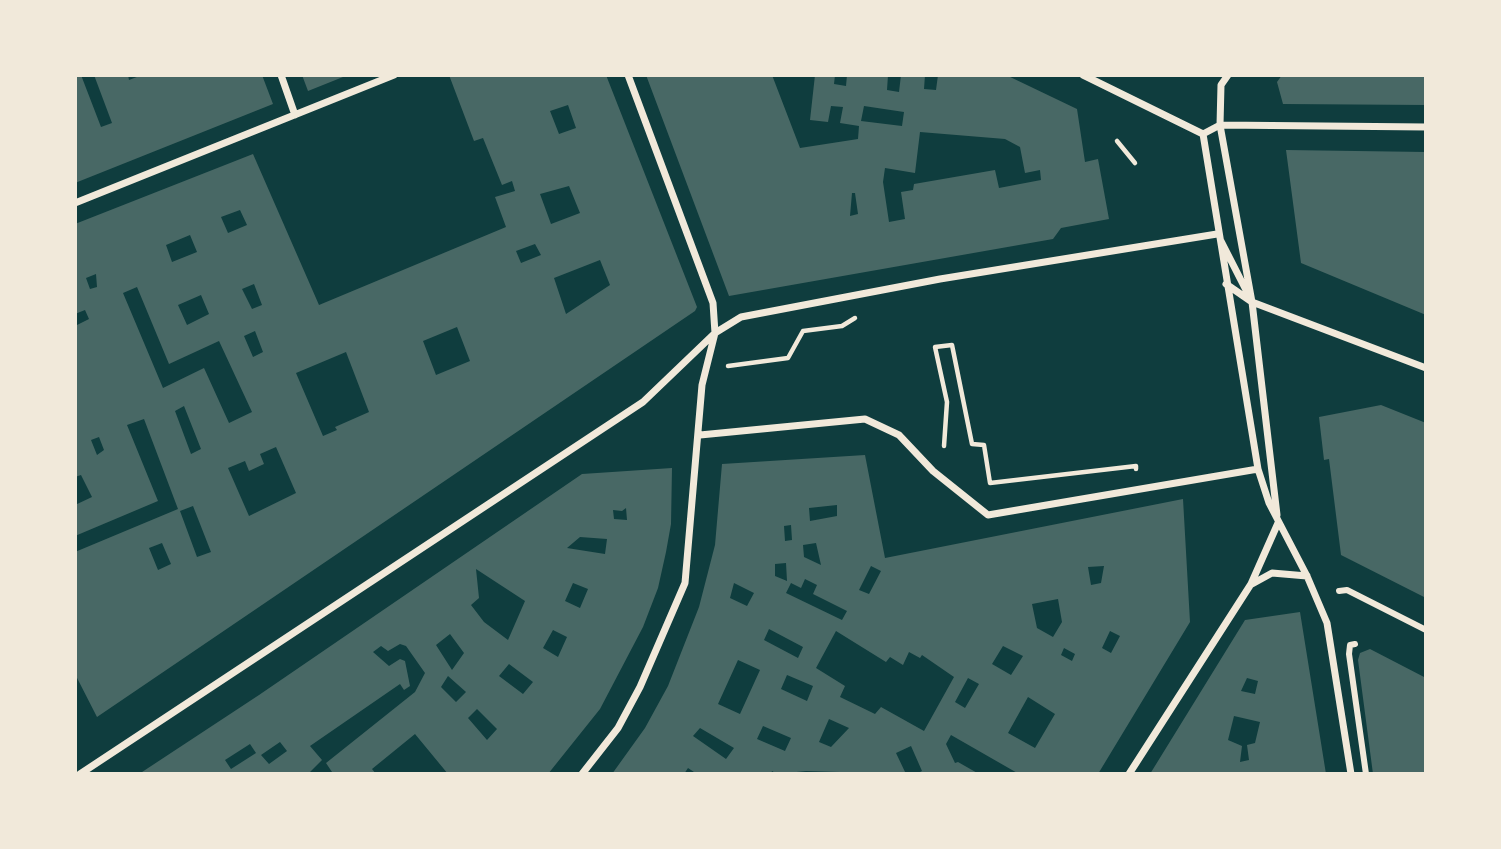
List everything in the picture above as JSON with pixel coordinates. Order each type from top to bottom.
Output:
[{"type":"street","points":[[281,75],[295,115]]},
{"type":"street","points":[[75,203],[394,75]]},
{"type":"street","points":[[582,774],[618,728],[640,687],[685,583],[705,369],[716,333],[713,303],[628,75]]},
{"type":"street","points":[[1083,75],[1203,134]]},
{"type":"street","points":[[1129,774],[1251,584],[1278,523],[1252,302],[1220,125],[1221,85],[1228,75]]},
{"type":"street","points":[[1203,134],[1220,125],[1426,127]]},
{"type":"street","points":[[1203,134],[1217,234],[1258,469],[1278,523],[1307,576],[1327,623],[1351,774]]},
{"type":"street","points":[[80,774],[643,402],[716,333],[741,317],[940,279],[1217,234]]},
{"type":"street","points":[[1217,234],[1252,302]]},
{"type":"street","points":[[1226,284],[1252,302],[1426,368]]},
{"type":"street","points":[[700,435],[865,419],[899,435],[933,471],[988,515],[1258,469]]},
{"type":"street","points":[[1251,584],[1272,573],[1307,576]]},
{"type":"street","points":[[1339,591],[1348,590],[1426,630]]},
{"type":"street","points":[[1355,644],[1350,645],[1349,654],[1366,774]]},
{"type":"path","points":[[1117,141],[1135,163]]},
{"type":"path","points":[[944,446],[947,402],[935,347],[952,345],[972,444],[984,445],[990,483],[1136,466]]},
{"type":"path","points":[[737,364],[788,358]]},
{"type":"building","points":[[75,75],[81,75],[101,127],[112,123],[94,75],[128,75],[129,80],[142,75],[262,75],[273,104],[75,183]]},
{"type":"building","points":[[302,75],[348,75],[308,91]]},
{"type":"building","points":[[449,75],[606,75],[697,307],[695,311],[97,717],[75,674],[75,552],[178,509],[144,419],[127,425],[158,501],[75,536],[75,505],[92,497],[81,475],[75,477],[75,326],[89,319],[85,310],[75,314],[75,224],[253,154],[319,305],[506,227],[495,197],[515,191],[512,181],[502,185],[483,138],[474,141]],"holes":[[[568,105],[576,128],[559,134],[550,111]],[[569,186],[580,213],[551,224],[540,194]],[[240,210],[247,225],[228,233],[221,217]],[[190,235],[197,252],[172,262],[166,245]],[[535,244],[541,255],[521,263],[516,251]],[[600,260],[610,285],[566,314],[554,278]],[[96,274],[97,287],[90,289],[86,278]],[[254,284],[262,305],[252,309],[242,289]],[[137,287],[169,364],[219,341],[252,412],[229,423],[204,368],[163,388],[123,293]],[[201,295],[209,314],[187,325],[178,305]],[[457,327],[470,361],[436,375],[423,341]],[[255,331],[263,352],[253,357],[244,336]],[[346,352],[369,412],[335,427],[337,430],[323,436],[296,373]],[[184,406],[201,449],[191,454],[175,411]],[[99,437],[104,450],[97,455],[91,440]],[[276,447],[296,493],[249,516],[228,468],[245,461],[249,471],[264,464],[260,454]],[[193,506],[211,552],[197,557],[180,511]],[[162,543],[171,564],[158,570],[149,548]]]},
{"type":"building","points":[[646,75],[772,75],[800,148],[858,139],[859,126],[840,123],[843,107],[831,106],[828,122],[810,120],[815,75],[835,75],[834,84],[846,86],[847,75],[888,75],[887,90],[899,92],[901,75],[925,75],[924,89],[936,90],[938,75],[1006,75],[1077,109],[1085,162],[1098,159],[1109,219],[1061,228],[1053,239],[729,296]],"holes":[[[864,106],[904,112],[902,126],[861,121]],[[920,132],[1005,139],[1020,147],[1025,173],[1040,170],[1041,180],[999,188],[995,170],[914,184],[913,190],[901,192],[905,219],[889,222],[883,182],[885,168],[915,173]],[[852,193],[855,193],[858,214],[850,216]]]},
{"type":"building","points":[[1282,75],[1426,75],[1426,105],[1283,104],[1277,82]]},
{"type":"building","points":[[1286,150],[1426,152],[1426,315],[1301,263]]},
{"type":"building","points":[[1381,405],[1426,423],[1426,598],[1341,555],[1329,459],[1324,460],[1319,417]]},
{"type":"building","points":[[865,455],[885,558],[1183,499],[1190,622],[1098,774],[1019,774],[951,735],[946,744],[955,763],[958,762],[979,774],[916,774],[922,771],[911,746],[896,753],[906,774],[806,771],[777,774],[772,771],[771,774],[697,774],[688,768],[684,774],[612,774],[645,728],[668,686],[699,607],[715,545],[722,464]],"holes":[[[837,505],[837,516],[810,521],[809,508]],[[791,525],[792,540],[785,541],[784,526]],[[816,543],[821,565],[804,557],[803,545]],[[786,563],[787,581],[775,576],[775,564]],[[871,566],[881,571],[869,594],[859,590]],[[1104,566],[1101,583],[1091,585],[1088,567]],[[805,579],[817,585],[813,594],[847,611],[842,620],[786,593],[791,583],[801,588]],[[734,583],[754,593],[747,606],[730,598]],[[1058,599],[1062,622],[1053,637],[1037,628],[1032,604]],[[769,629],[803,647],[798,658],[764,640]],[[836,631],[886,662],[890,657],[903,665],[909,652],[920,658],[922,655],[954,677],[924,731],[881,707],[875,714],[840,697],[845,686],[816,668]],[[1110,631],[1120,636],[1111,653],[1102,648]],[[1003,646],[1023,656],[1011,675],[992,664]],[[1064,648],[1075,654],[1072,661],[1061,655]],[[738,660],[760,670],[740,714],[718,704]],[[787,675],[813,686],[807,701],[781,689]],[[968,678],[979,684],[965,708],[955,702]],[[1028,697],[1055,714],[1035,748],[1008,733]],[[829,719],[849,728],[831,747],[819,742]],[[763,726],[791,738],[785,751],[757,739]],[[700,728],[734,748],[726,759],[693,736]]]},
{"type":"building","points":[[672,468],[671,524],[658,588],[643,627],[600,709],[548,774],[448,774],[415,734],[372,769],[376,774],[329,774],[332,772],[326,763],[415,692],[425,673],[406,646],[400,644],[388,651],[381,646],[373,652],[389,666],[400,659],[405,661],[410,686],[404,690],[400,684],[310,746],[322,760],[308,774],[139,774],[259,695],[582,474]],"holes":[[[626,508],[627,520],[614,519],[613,510],[622,511]],[[580,537],[607,539],[605,554],[567,548]],[[476,569],[525,601],[508,640],[484,622],[471,605],[479,598]],[[573,583],[588,589],[580,608],[565,601]],[[553,630],[567,637],[558,657],[543,648]],[[450,634],[464,653],[452,670],[436,645]],[[509,664],[533,682],[523,694],[499,676]],[[448,676],[466,692],[456,702],[441,687]],[[477,709],[497,729],[487,740],[468,718]],[[280,742],[287,751],[269,764],[261,755]],[[250,744],[256,753],[231,769],[225,760]]]},
{"type":"building","points":[[1300,612],[1326,774],[1150,774],[1245,620]],"holes":[[[1247,678],[1258,681],[1255,694],[1241,691]],[[1234,716],[1260,722],[1255,743],[1247,745],[1249,760],[1240,762],[1242,746],[1228,740]]]},
{"type":"building","points":[[1370,649],[1426,678],[1426,774],[1373,774],[1358,660],[1360,653]]}]
